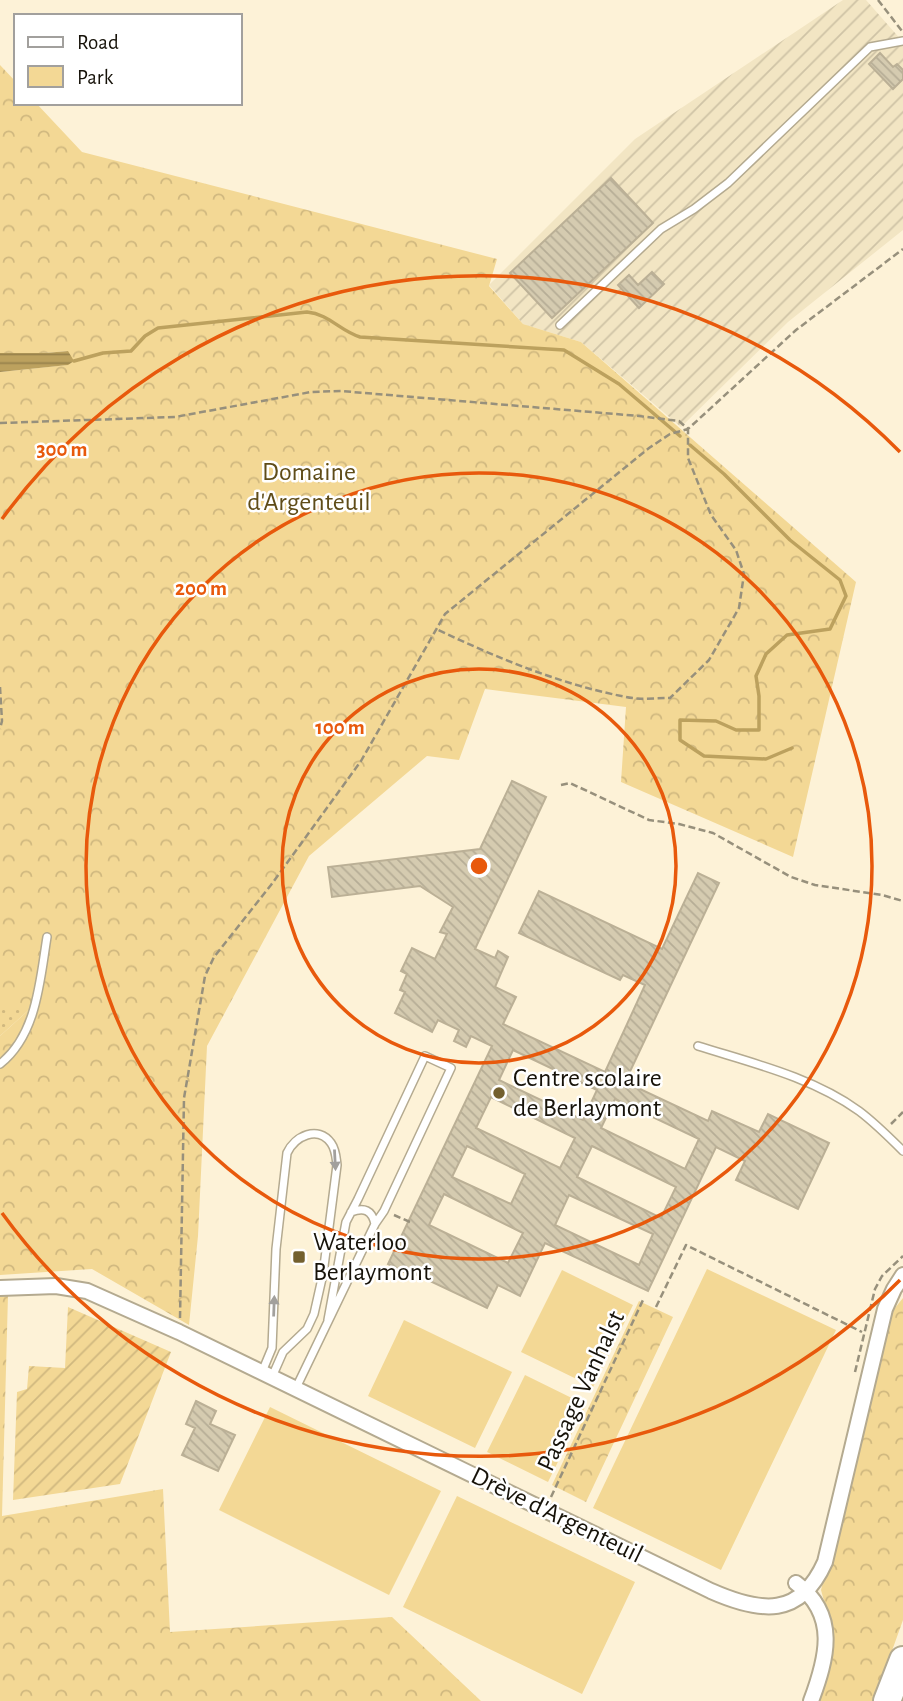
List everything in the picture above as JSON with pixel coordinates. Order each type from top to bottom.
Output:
[{"type":"highway","points":[[887,1701],[903,1660]]},
{"type":"street","points":[[811,1701],[823,1669],[827,1637],[820,1609],[801,1587],[817,1579],[825,1562],[885,1309],[903,1275]]},
{"type":"street","name":"Drève d'Argenteuil","points":[[0,1288],[55,1286],[87,1291],[180,1332],[736,1602],[757,1607],[778,1606],[794,1600],[801,1587]]},
{"type":"lane","points":[[560,324],[661,229],[694,209],[728,183],[870,47],[903,41]]},
{"type":"lane","points":[[0,1064],[18,1047],[35,1006],[47,937]]},
{"type":"lane","points":[[698,1046],[783,1074],[818,1089],[858,1110],[903,1151]]},
{"type":"lane","points":[[296,1388],[451,1068],[425,1056],[350,1212],[343,1233],[328,1320]]},
{"type":"lane","points":[[309,1133],[330,1141],[337,1165],[321,1285],[314,1314],[307,1329],[283,1352],[267,1374],[272,1348],[276,1249],[287,1153],[294,1142],[309,1133]]},
{"type":"lane","points":[[350,1212],[367,1210],[373,1215],[375,1224]]},
{"type":"path","points":[[880,2],[903,32]]},
{"type":"path","points":[[180,1332],[184,1098],[205,976],[214,957],[271,885],[361,761],[445,614],[649,448],[670,434],[688,429],[796,330],[903,249]]},
{"type":"path","points":[[0,424],[175,417],[311,392],[341,391],[639,416],[679,421],[688,429],[688,458],[711,516],[736,550],[744,574],[739,608],[709,660],[670,698],[628,698],[543,676],[436,629]]},
{"type":"path","points":[[0,687],[0,729]]},
{"type":"path","points":[[562,785],[570,783],[649,820],[713,833],[791,877],[815,886],[882,895],[903,901]]},
{"type":"path","points":[[884,1132],[903,1112]]},
{"type":"path","points":[[656,1307],[687,1245],[878,1338]]},
{"type":"path","name":"Passage Vanhalst","points":[[551,1497],[643,1300]]},
{"type":"shaded area","points":[[843,0],[866,0],[903,42],[903,230],[788,322],[681,427],[581,342],[523,324],[489,285],[635,139]]},
{"type":"shaded area","points":[[68,351],[74,361],[68,365],[0,372],[0,353]]},
{"type":"green space","name":"Domaine d'Argenteuil","points":[[0,65],[14,80],[14,105],[38,105],[82,152],[497,259],[489,286],[523,324],[581,342],[856,582],[793,857],[621,782],[626,707],[485,689],[459,760],[427,756],[309,856],[207,1046],[198,1236],[189,1325],[92,1269],[0,1275],[0,1036],[31,1008],[0,1007],[0,372],[67,365],[68,351],[0,353]]},
{"type":"green space","points":[[0,1007],[32,1007],[0,1036]]},
{"type":"green space","points":[[707,1269],[836,1330],[721,1570],[593,1508]]},
{"type":"green space","points":[[562,1270],[633,1305],[593,1387],[521,1352]]},
{"type":"green space","points":[[8,1295],[2,1516],[163,1489],[170,1632],[392,1617],[481,1701],[0,1701],[0,1296]]},
{"type":"green space","points":[[903,1298],[903,1620],[874,1701],[817,1701],[832,1659],[831,1627],[821,1590],[890,1314]]},
{"type":"green space","points":[[639,1301],[673,1317],[586,1502],[552,1485]]},
{"type":"green space","points":[[68,1307],[171,1352],[120,1484],[13,1500],[17,1392],[27,1389],[29,1366],[65,1368]]},
{"type":"green space","points":[[404,1320],[512,1372],[475,1448],[368,1396]]},
{"type":"green space","points":[[525,1375],[586,1405],[548,1482],[487,1452]]},
{"type":"green space","points":[[270,1407],[441,1491],[389,1595],[219,1510]]},
{"type":"green space","points":[[457,1496],[635,1582],[582,1694],[403,1607]]},
{"type":"building","points":[[880,53],[893,67],[897,64],[903,70],[903,79],[893,89],[869,64]]},
{"type":"building","points":[[611,178],[653,223],[552,318],[510,273]]},
{"type":"building","points":[[652,272],[664,284],[639,308],[618,285],[629,275],[638,285]]},
{"type":"building","name":"Centre scolaire de Berlaymont","points":[[512,781],[546,797],[475,949],[495,958],[498,951],[508,957],[495,987],[516,997],[503,1024],[605,1072],[645,985],[623,975],[620,980],[519,933],[539,891],[662,949],[698,873],[719,883],[625,1082],[708,1121],[712,1111],[759,1132],[768,1114],[829,1143],[798,1209],[736,1180],[745,1161],[716,1147],[648,1291],[545,1243],[520,1296],[498,1285],[487,1308],[409,1271],[408,1274],[388,1264],[492,1046],[471,1036],[466,1047],[454,1041],[459,1030],[438,1020],[432,1032],[395,1013],[405,992],[400,990],[407,974],[401,971],[412,948],[435,959],[447,934],[440,932],[453,907],[420,886],[332,897],[328,867],[480,849]],"holes":[[[513,1050],[597,1090],[583,1120],[499,1080]],[[491,1097],[575,1138],[560,1168],[476,1128]],[[615,1099],[699,1139],[685,1169],[601,1128]],[[467,1146],[525,1174],[511,1204],[452,1177]],[[592,1146],[676,1187],[661,1218],[577,1177]],[[444,1194],[523,1233],[508,1263],[429,1225]],[[569,1195],[653,1234],[639,1265],[555,1225]]]},
{"type":"building","points":[[196,1401],[216,1411],[210,1424],[235,1435],[218,1471],[182,1455],[195,1428],[186,1424]]},
{"type":"waterway","points":[[74,361],[103,353],[131,351],[145,336],[158,328],[307,312],[322,316],[360,337],[564,350],[619,384],[680,436]]},
{"type":"waterway","points":[[690,445],[724,474],[790,540],[840,580],[846,596],[830,629],[787,635],[766,654],[756,676],[759,730],[736,730],[716,721],[680,720],[680,740],[704,756],[766,759],[792,748]]},
{"type":"place","name":"Centre scolaire de Berlaymont","points":[[499,1093]]},
{"type":"place","name":"Waterloo Berlaymont","points":[[299,1257]]}]
